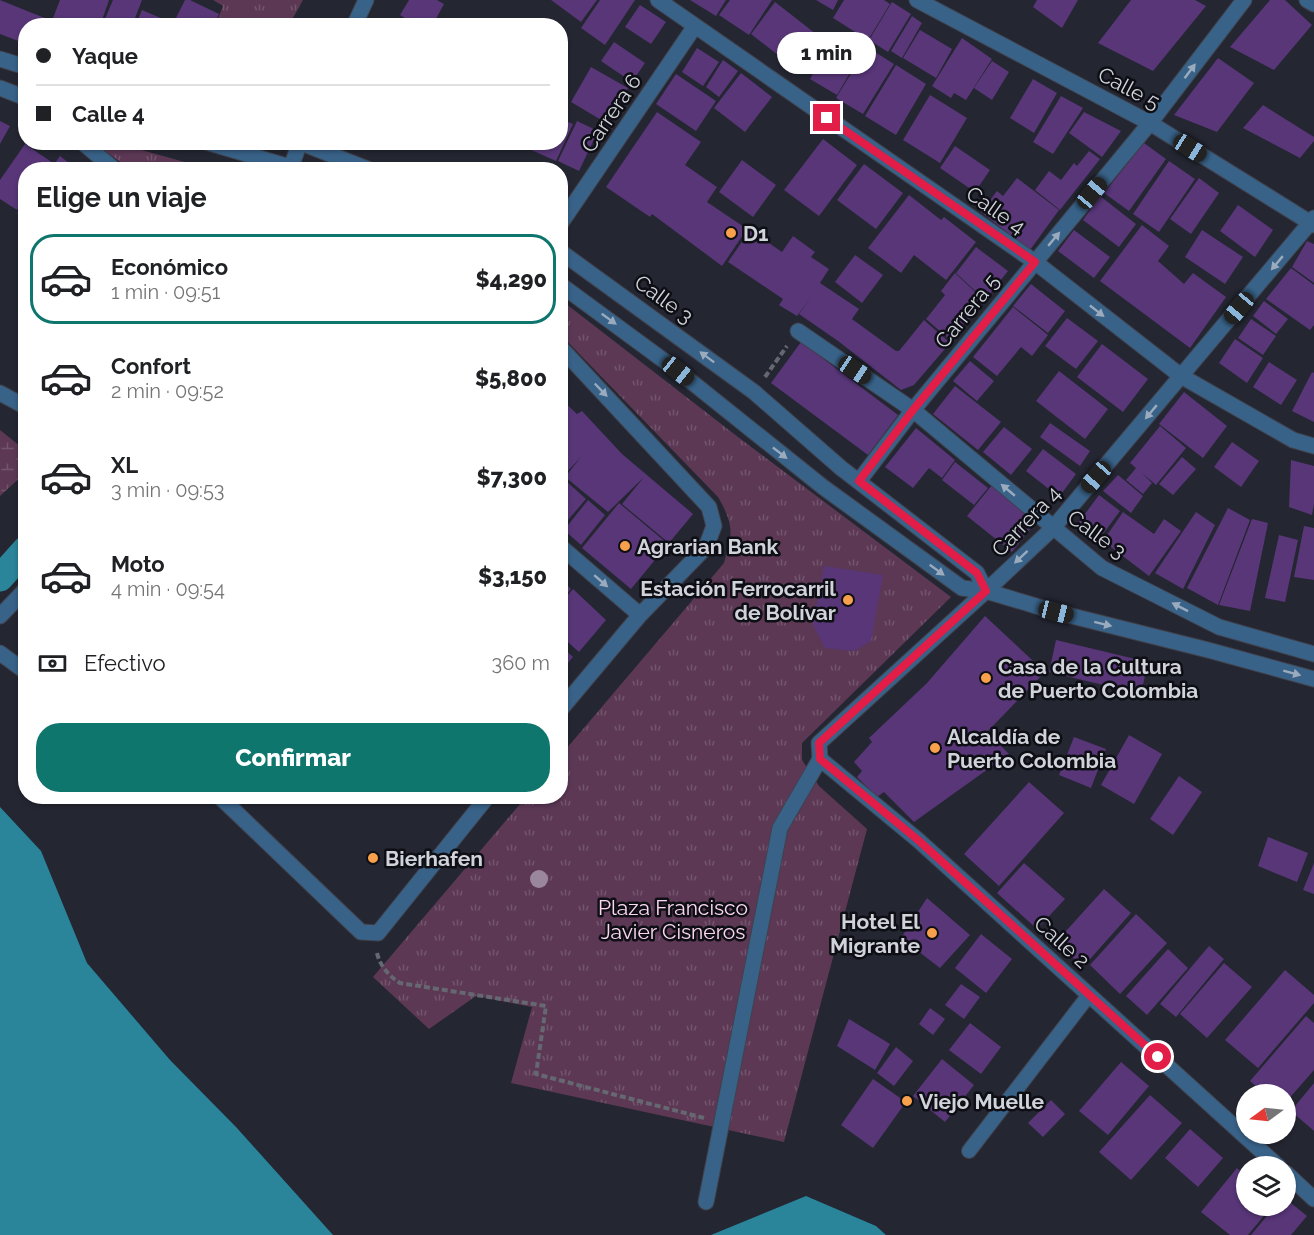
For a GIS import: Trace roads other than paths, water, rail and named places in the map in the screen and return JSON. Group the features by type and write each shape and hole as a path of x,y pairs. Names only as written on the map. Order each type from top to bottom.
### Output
{"street":[{"path":"358,18 366,0"},
{"name":"Calle 4","path":"658,0 1035,262 1181,376 1293,440 1314,446"},
{"name":"Calle 5","path":"917,0 1150,123 1313,222"},
{"name":"Carrera 5","path":"859,481 913,410 1150,123 1244,0"},
{"path":"1307,0 1314,4"},
{"name":"Carrera 6","path":"568,213 695,26"},
{"path":"0,59 18,65"},
{"path":"0,88 18,95"},
{"path":"91,150 106,162"},
{"path":"234,150 275,162"},
{"path":"317,150 349,162"},
{"name":"Carrera 4","path":"706,1202 780,828 819,755 819,743 1053,528 1313,222"},
{"name":"Calle 3","path":"568,257 754,392 841,468 977,573 986,591"},
{"path":"568,290 678,371 823,487 962,588 986,591 1056,612 1314,679"},
{"name":"Calle 3","path":"798,331 913,410 1102,568 1219,627 1314,654"},
{"path":"568,355 710,507 714,526 706,547 640,615 568,701"},
{"path":"0,393 18,403"},
{"path":"568,553 640,615"},
{"path":"0,616 18,597"},
{"path":"1208,650 1219,627"},
{"path":"0,653 18,666"},
{"name":"Calle 2","path":"819,755 918,840 1267,1156"},
{"path":"227,804 361,932 378,933 482,804"},
{"path":"1296,1182 1314,1198"}],"lane":[{"path":"969,1151 1089,995"}],"water":[{"path":"0,807 41,851 87,963 170,1060 236,1127 333,1235 0,1235"},
{"path":"806,1196 876,1226 886,1235 711,1235"}],"waterway":[{"path":"0,578 18,558"}],"place":[{"name":"D1","path":"731,233"},
{"name":"Agrarian Bank","path":"625,546"},
{"name":"Estación Ferrocarril de Bolívar","path":"848,600"},
{"name":"Casa de la Cultura de Puerto Colombia","path":"986,678"},
{"name":"Alcaldía de Puerto Colombia","path":"935,748"},
{"name":"Bierhafen","path":"373,858"},
{"name":"Hotel El Migrante","path":"932,933"},
{"name":"Viejo Muelle","path":"907,1101"}],"park label":[{"name":"Plaza Francisco Javier Cisneros","path":"673,919"}]}
